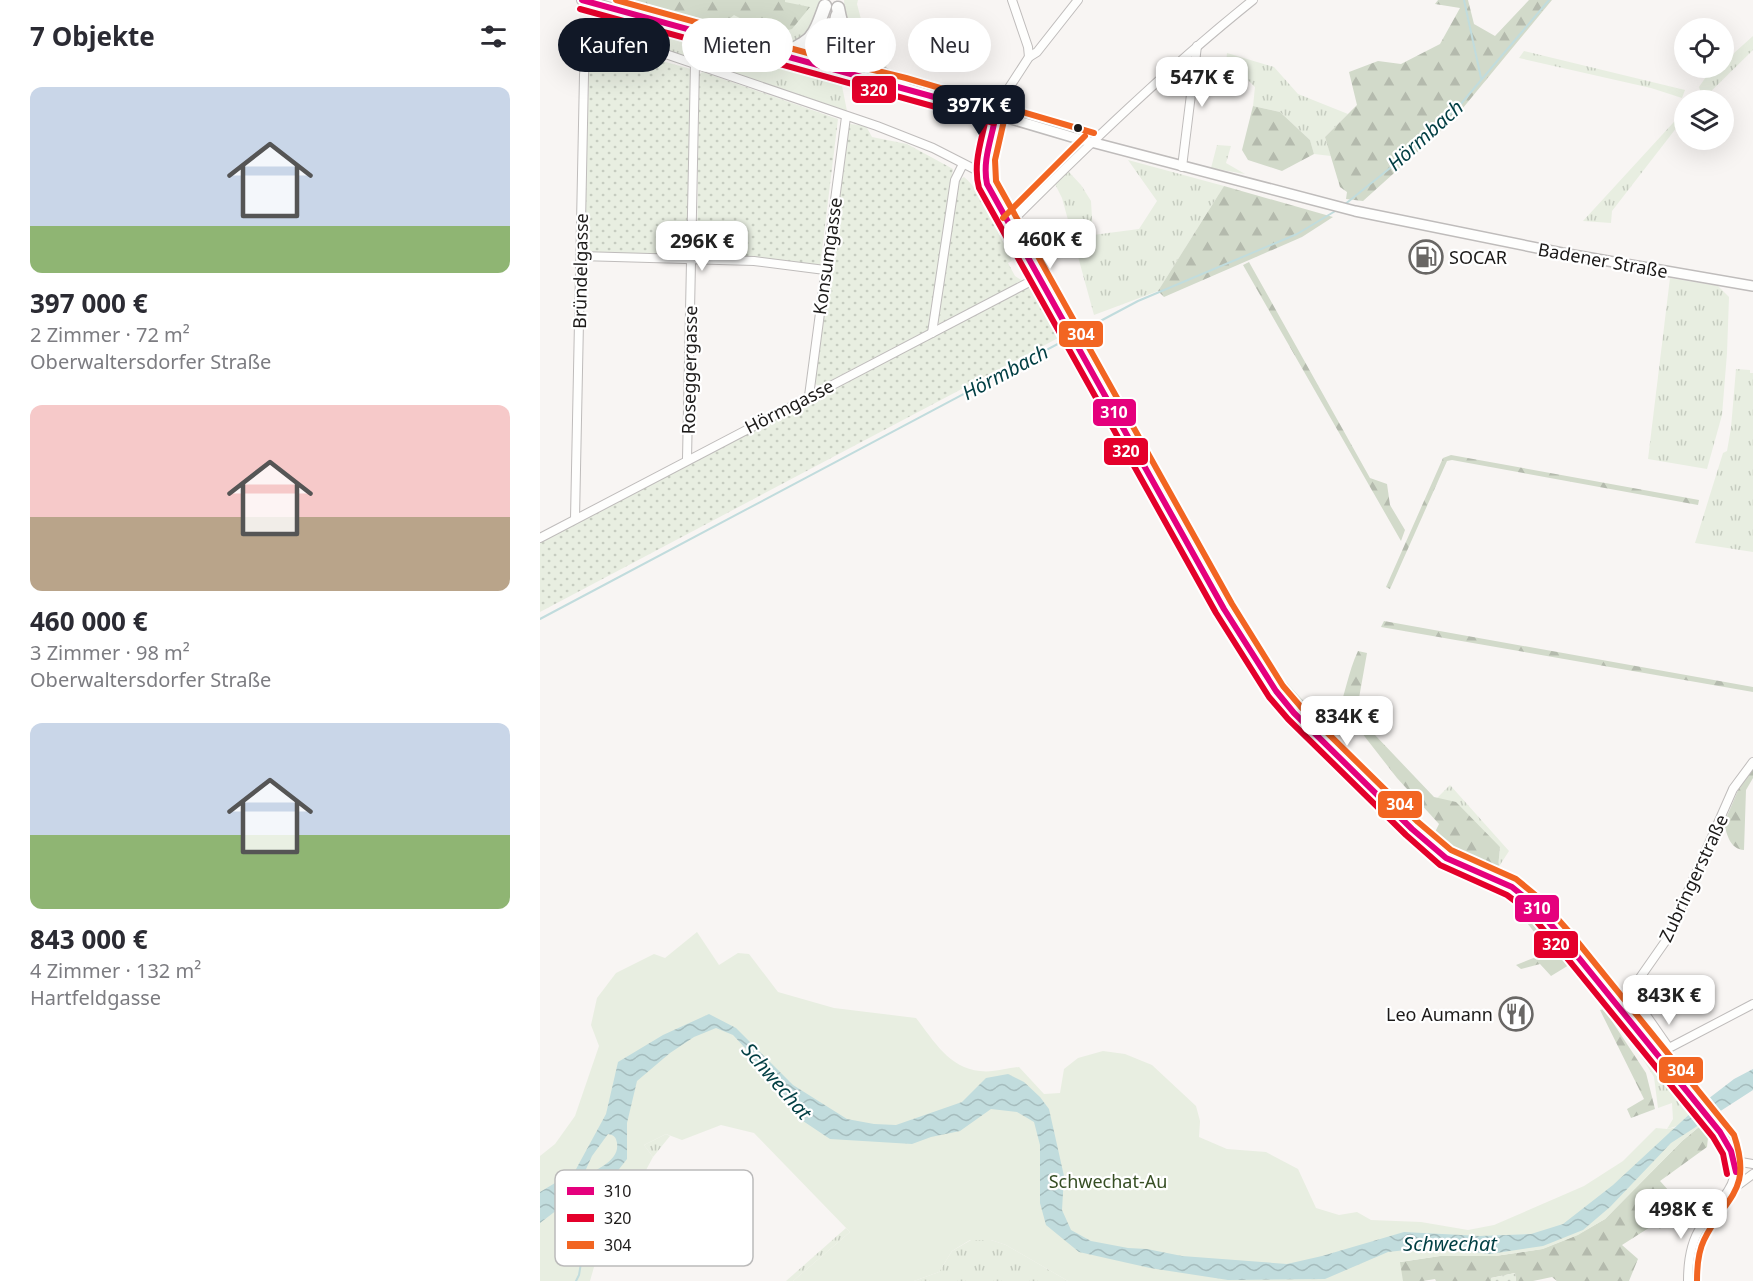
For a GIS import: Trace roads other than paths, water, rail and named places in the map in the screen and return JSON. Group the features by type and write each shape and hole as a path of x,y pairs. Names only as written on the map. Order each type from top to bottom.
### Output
{"highway":[{"path":"793,50 811,38 832,3"},
{"path":"832,3 833,18"},
{"path":"832,3 849,44 860,58 903,87"}],"main road":[{"name":"Badener Straße","path":"582,0 682,27"},
{"name":"Badener Straße","path":"843,72 1182,167 1355,211 1562,254 1753,286"}],"street":[{"path":"1012,0 1028,47 1029,57"},
{"path":"1078,0 1037,52 1029,57 1005,94 996,114 984,174 987,184 1224,609 1276,691 1294,713 1412,829 1446,858 1512,887 1533,904 1726,1140 1736,1172 1726,1194 1700,1227 1691,1247 1688,1281"},
{"path":"1010,224 1091,142 1197,46 1253,0"},
{"name":"Bründelgasse","path":"575,519 584,75 587,32 595,30 682,60"},
{"path":"1182,167 1197,46"},
{"name":"Roseggergasse","path":"687,459 695,72"},
{"path":"718,72 877,126 933,148 984,174"},
{"name":"Konsumgasse","path":"809,396 846,117"},
{"path":"932,333 955,180 963,164"},
{"path":"580,256 754,261 825,270"},
{"name":"Hörmgasse","path":"540,537 1039,277"},
{"name":"Zubringerstraße","path":"1616,1003 1630,992 1666,939 1733,789 1753,762"},
{"path":"1630,992 1669,1048 1753,1004"},
{"path":"1734,1161 1753,1164"},
{"path":"1736,1172 1753,1173"},
{"path":"1726,1194 1753,1173"}],"water":[{"name":"Schwechat","path":"709,1014 736,1028 793,1085 847,1119 896,1125 962,1102 986,1078 1008,1074 1024,1082 1049,1109 1064,1176 1062,1210 1071,1230 1091,1241 1128,1248 1182,1256 1287,1264 1404,1232 1480,1236 1531,1234 1563,1224 1613,1185 1695,1109 1734,1079 1753,1069 1753,1090 1671,1143 1610,1207 1583,1230 1543,1246 1490,1254 1433,1247 1388,1252 1325,1279 1228,1280 1150,1268 1079,1252 1046,1225 1040,1203 1040,1145 1034,1122 1017,1112 991,1109 960,1131 912,1144 830,1139 803,1121 756,1069 747,1050 733,1035 716,1028 694,1037 670,1053 637,1081 627,1123 627,1159 618,1170 596,1170 615,1155 617,1141 608,1134 592,1156 586,1170 576,1170 606,1114 618,1062 663,1035"},
{"path":"555,1183 555,1211 540,1223 540,1192"}],"waterway":[{"path":"1464,0 1481,78"},
{"name":"Hörmbach","path":"1344,205 1405,156 1460,105 1549,0"},
{"name":"Hörmbach","path":"1074,335 1138,301 1297,234 1337,210"},
{"name":"Hörmbach","path":"540,619 1069,338"},
{"path":"576,1281 580,1266"}],"place":[{"name":"SOCAR","path":"1426,257"},
{"name":"Leo Aumann","path":"1516,1014"}],"park label":[{"name":"Schwechat-Au","path":"1108,1181"}]}
